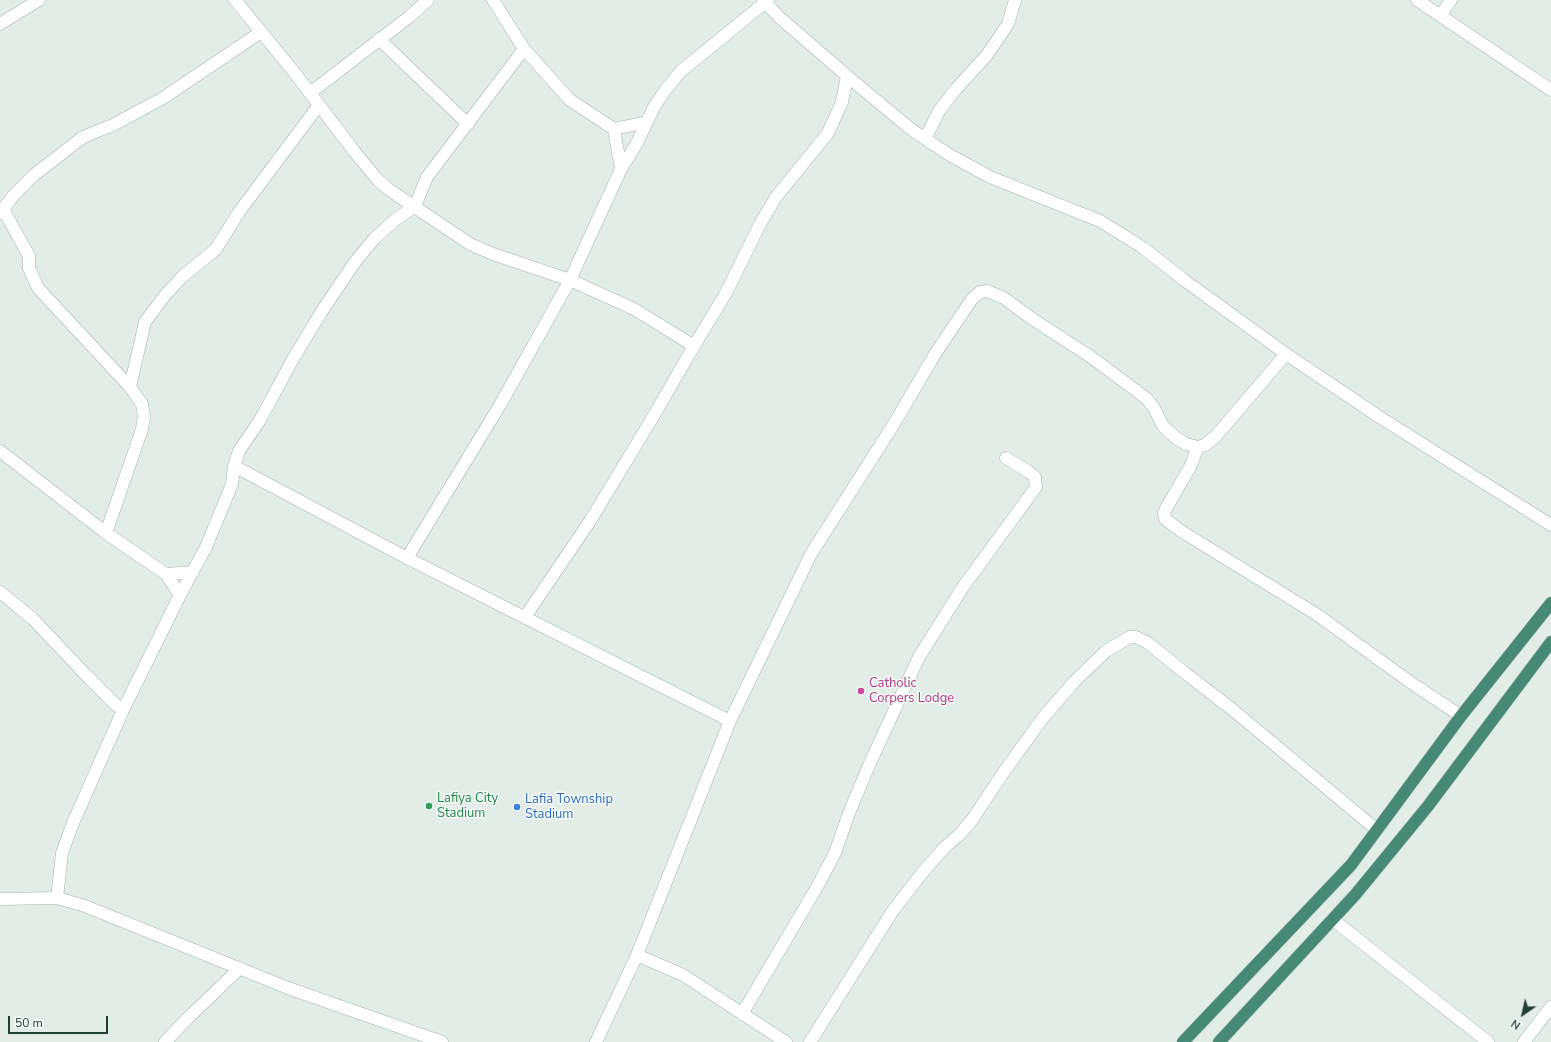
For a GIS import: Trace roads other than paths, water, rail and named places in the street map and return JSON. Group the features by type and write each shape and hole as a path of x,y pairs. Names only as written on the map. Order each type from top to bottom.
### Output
{"highway":[{"path":"1183,1042 1351,865 1461,716 1551,603"},
{"path":"1219,1042 1262,994 1356,895 1428,806 1551,642"}],"street":[{"path":"0,24 39,0"},
{"path":"235,0 294,72 377,179 397,196 476,246 493,254 570,280 634,309 694,346"},
{"path":"310,93 428,0"},
{"path":"493,0 524,49 570,100 614,129 647,122"},
{"path":"925,139 939,111 956,89 987,55 1008,24 1015,0"},
{"path":"1417,0 1551,90"},
{"path":"1440,15 1451,0"},
{"path":"407,558 500,405 570,280 621,169 637,143 664,92 681,71 766,1 779,17 847,76 925,139 948,154 990,176 1100,221 1142,247 1184,280 1286,354 1381,418 1551,525"},
{"path":"106,534 142,428 144,416 142,404 130,387 38,288 29,268 29,256 2,211 14,195 34,175 83,138 114,125 163,98 261,32"},
{"path":"379,39 468,124"},
{"path":"57,898 62,853 73,823 123,710 180,595 206,547 232,484 234,466 239,451 260,420 318,318 355,262 374,239 395,220 415,206 427,177 524,49"},
{"path":"525,617 594,514 726,293 760,224 776,197 828,133 842,102 847,76"},
{"path":"130,387 145,322 166,294 183,276 216,249 239,212 319,105"},
{"path":"614,129 621,169"},
{"path":"596,1042 636,955 730,721 811,554 972,299 980,292 987,291 1004,298 1031,318 1091,357 1147,399 1154,408 1163,426 1176,438 1186,444 1198,447 1204,445 1216,436 1286,354"},
{"path":"1198,447 1190,468 1164,512 1165,520 1180,531 1316,614 1410,682 1461,716"},
{"path":"0,451 106,534 166,574 180,595"},
{"path":"742,1014 817,887 835,853 849,813 919,657 963,587 1036,487 1034,477 1029,472 1006,458"},
{"path":"234,466 407,558 730,721"},
{"path":"166,574 193,572"},
{"path":"0,592 33,619 86,676 123,710"},
{"path":"810,1042 892,912 945,847 960,834 972,820 1001,776 1042,719 1074,682 1106,652 1130,638 1140,638 1148,643 1233,710 1377,830"},
{"path":"0,899 57,898 85,906 288,988 442,1042"},
{"path":"1332,919 1488,1042"},
{"path":"636,955 683,975 786,1042"},
{"path":"165,1042 240,968"},
{"path":"1524,1042 1551,1007"}],"place":[{"name":"Catholic Corpers Lodge","path":"861,691"},
{"name":"Lafiya City Stadium","path":"429,806"},
{"name":"Lafia Township Stadium","path":"517,807"}]}
